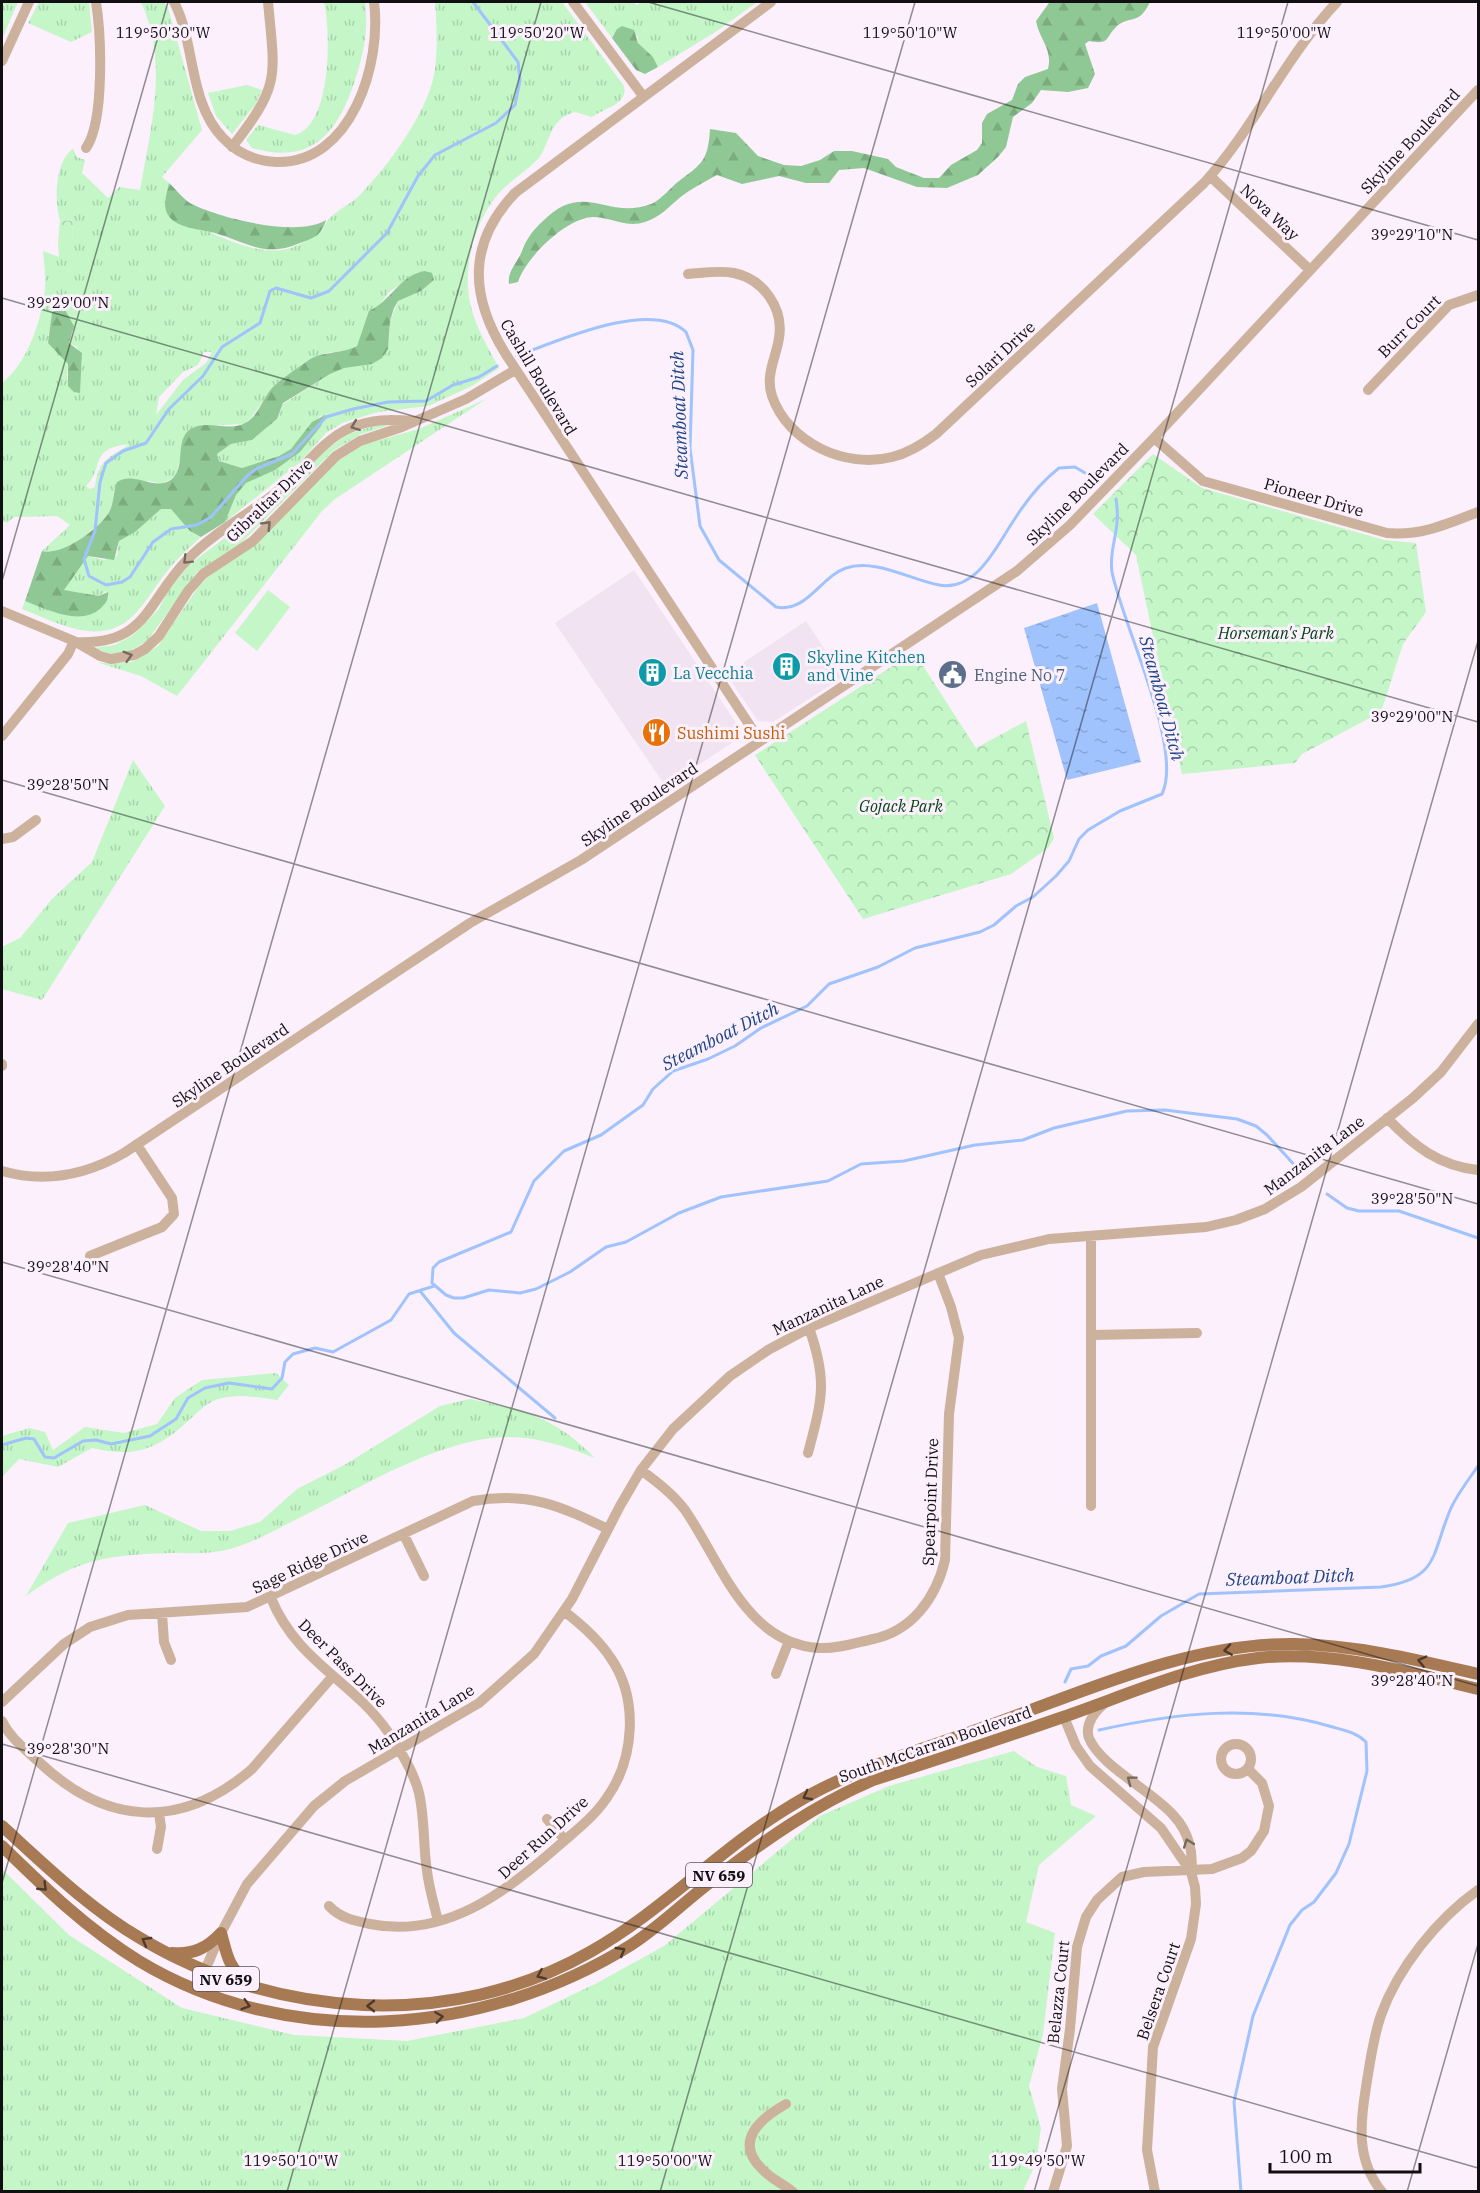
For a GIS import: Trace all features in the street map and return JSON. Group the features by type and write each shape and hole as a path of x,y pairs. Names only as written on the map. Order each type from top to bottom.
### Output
{"main road":[{"name":"South McCarran Boulevard","path":"2,1826 98,1910 165,1953 205,1971 252,1987 323,2002 395,2006 450,2001 521,1983 587,1954 617,1936 769,1820 815,1792 856,1773 1098,1685 1205,1654 1234,1648 1293,1644 1366,1650 1479,1674"},
{"name":"South McCarran Boulevard","path":"2,1846 54,1898 93,1930 140,1961 197,1989 249,2006 343,2021 401,2021 439,2017 512,2001 578,1975 661,1925 715,1878 784,1827 844,1793 873,1780 1195,1671 1260,1658 1293,1657 1358,1663 1479,1689"},
{"path":"1064,1717 1081,1698 1098,1685"},
{"path":"221,1933 231,1969 252,1987"},
{"path":"165,1953 196,1952 211,1944 221,1933"}],"street":[{"path":"2,61 29,2"},
{"path":"86,148 94,129 99,76 96,2"},
{"path":"174,2 184,28 206,114 216,131 232,147 261,160 283,162 306,158 334,140 352,113 368,69 375,32 374,2"},
{"path":"232,147 262,108 273,79 267,2"},
{"path":"573,2 643,96"},
{"name":"Cashill Boulevard","path":"760,741 515,370 493,332 481,302 478,274 486,234 500,210 523,186 771,2"},
{"name":"Solari Drive","path":"688,274 736,274 758,285 775,305 780,328 770,386 778,408 796,431 823,450 837,456 872,460 891,458 909,452 936,434 1210,176 1299,46 1337,2"},
{"name":"Skyline Boulevard","path":"2,1171 31,1177 70,1175 110,1162 470,923 574,865 1036,556 1071,525 1154,438 1479,90"},
{"name":"Nova Way","path":"1210,176 1310,270"},
{"name":"Burr Court","path":"1368,390 1449,305 1479,295"},
{"name":"Gibraltar Drive","path":"2,611 111,659 134,655 145,649 159,636 195,582 253,540 336,456 360,441 402,427 466,399 515,370"},
{"name":"Gibraltar Drive","path":"74,642 109,639 134,627 147,616 172,578 193,554 285,485 322,448 344,431 374,420 413,421"},
{"name":"Pioneer Drive","path":"1154,438 1203,481 1387,533 1402,534 1432,530 1479,512"},
{"path":"2,736 68,654 74,642"},
{"path":"2,839 13,837 36,820"},
{"name":"Manzanita Lane","path":"197,1989 221,1933 255,1873 314,1806 345,1781 458,1717 490,1695 534,1654 565,1612 641,1470 673,1429 711,1392 748,1362 809,1328 938,1273 1006,1248 1049,1239 1206,1227 1250,1216 1291,1194 1387,1118 1441,1072 1479,1024"},
{"path":"1387,1118 1419,1149 1434,1158 1450,1165 1479,1170"},
{"path":"90,1256 162,1227 174,1214 172,1198 136,1145"},
{"path":"1091,1236 1091,1506"},
{"name":"Spearpoint Drive","path":"641,1470 685,1510 747,1609 771,1632 789,1641 820,1648 836,1647 892,1633 916,1616 927,1603 942,1576 946,1548 948,1414 959,1338 951,1307 938,1273"},
{"path":"808,1453 823,1383 819,1358 809,1328"},
{"path":"1091,1335 1197,1333"},
{"name":"Sage Ridge Drive","path":"2,1702 64,1644 90,1627 114,1618 247,1607 271,1598 473,1501 512,1496 556,1505 608,1529"},
{"path":"404,1535 424,1576"},
{"name":"Deer Pass Drive","path":"271,1598 288,1632 332,1677 374,1715 399,1750 419,1793 427,1872 438,1921"},
{"name":"Deer Run Drive","path":"329,1906 344,1918 388,1927 406,1927 438,1921 474,1908 496,1896 591,1817 614,1787 626,1758 630,1728 627,1696 615,1665 594,1637 565,1612"},
{"path":"162,1613 164,1642 171,1660"},
{"path":"776,1674 789,1641"},
{"path":"2,1721 18,1743 70,1788 112,1808 159,1813 193,1806 214,1797 237,1782 259,1761 332,1677"},
{"name":"Belsera Court","path":"1109,1700 1096,1710 1089,1725 1089,1737 1115,1767 1176,1817 1188,1839 1192,1854 1191,1872 1197,1904 1195,1923 1153,2047 1147,2150 1155,2192"},
{"name":"Belsera Court","path":"1064,1717 1084,1760 1161,1828 1191,1872"},
{"name":"Belazza Court","path":"1053,2192 1067,2146 1062,2089 1071,2029 1077,1947 1086,1917 1097,1900 1122,1877 1144,1872 1191,1872 1212,1869 1242,1858 1251,1851 1264,1831 1269,1806 1262,1783 1248,1769"},
{"path":"157,1849 161,1827 159,1813"},
{"path":"547,1819 565,1840"},
{"path":"1382,2192 1365,2160 1360,2129 1374,2038 1381,2016 1398,1978 1411,1960 1451,1913 1479,1890"},
{"path":"786,2104 760,2120 753,2129 750,2140 752,2155 762,2169 793,2192"}],"shaded area":[{"path":"634,570 740,729 736,740 666,787 555,623"},
{"path":"806,621 843,677 773,722 758,721 726,674"}],"green space":[{"path":"2,2 18,2 2,39"},
{"path":"39,2 89,2 92,32 71,42 28,23"},
{"path":"141,2 164,2 168,8 202,130 162,177 169,183 166,208 226,239 260,249 291,248 323,230 329,219 359,196 393,156 423,107 430,90 436,57 435,2 562,2 624,86 624,92 619,102 592,117 575,112 560,120 537,160 508,184 490,205 475,235 468,267 469,299 478,328 499,368 472,386 428,406 378,412 342,423 326,433 299,463 225,522 236,495 246,483 291,459 325,419 321,415 291,449 279,456 242,468 219,461 217,454 231,444 252,440 277,419 283,404 330,374 389,342 390,321 398,301 421,291 434,280 418,272 389,292 378,307 370,311 357,346 351,350 326,353 307,361 275,385 244,424 200,426 185,436 176,476 162,484 148,481 114,491 108,514 95,527 69,546 50,552 42,551 70,525 57,516 14,517 7,523 2,521 2,383 19,364 37,326 45,288 43,251 59,257 58,242 72,242 73,221 60,220 57,203 59,172 67,155 73,149 77,157 85,160 82,173 108,198 119,187 140,190 155,95 156,71 149,25","holes":["51,329 74,331 69,343 77,347 82,362 79,382 81,387 67,379 68,364 48,335","204,352 212,352 206,363 183,380 156,415 159,397 183,372 198,365","130,444 106,460 99,470 95,487 90,489 86,486 92,479 102,455 117,446"]},
{"path":"324,2 365,2 364,43 347,101 330,131 305,149 272,152 252,148 246,140 258,125 295,135 307,128 316,114 326,76 328,54"},
{"path":"585,2 633,2 637,5 641,2 757,2 717,31 658,67 653,57 638,43 638,36 614,33 612,38"},
{"path":"1150,2 1142,15 1121,23 1106,40 1089,41 1085,44 1095,74 1088,88 1068,92 1041,90 1032,103 1013,117 1006,147 978,175 947,188 917,187 864,168 839,170 829,183 806,183 779,176 742,184 717,175 683,195 658,216 639,224 595,217 584,218 573,223 539,250 522,272 518,282 509,284 511,271 528,238 539,224 558,209 571,203 584,202 635,208 655,202 703,160 708,148 710,129 736,133 758,156 784,165 801,166 820,160 834,151 852,151 888,159 896,167 924,178 939,178 951,165 977,150 982,143 982,123 987,114 1012,100 1018,84 1025,77 1048,69 1049,56 1036,21 1049,3"},
{"path":"622,26 634,30 638,43 653,57 658,67 645,74 636,70 612,38 617,29"},
{"path":"247,85 262,90 255,105 232,134 216,116 208,93"},
{"path":"169,183 190,203 238,220 297,227 313,225 326,220 320,233 305,241 277,249 257,247 215,233 183,226 172,220 165,208"},
{"path":"60,220 73,221 72,243 58,242"},
{"path":"425,271 432,273 434,280 421,291 398,301 390,321 388,349 382,358 372,364 344,368 330,374 283,403 277,419 252,440 231,444 217,454 219,461 242,468 279,456 291,449 312,422 325,415 321,426 300,452 275,470 246,483 236,495 225,522 201,537 190,531 171,509 161,509 135,532 119,541 114,560 88,556 64,590 99,596 108,592 106,603 93,613 84,616 63,615 25,601 42,551 50,552 69,546 96,527 110,510 117,482 130,478 157,483 169,481 178,470 183,440 191,429 204,425 239,425 250,420 273,387 284,377 312,358 357,346 369,311 409,277"},
{"path":"58,306 64,308 74,326 69,343 82,353 80,393 74,392 68,386 68,364 48,343 52,313"},
{"path":"486,399 335,499 322,511 177,696 141,676 99,663 132,662 158,646 199,586 209,576 252,547 336,462 365,444 419,429"},
{"path":"383,423 387,426 361,434 333,451 241,543 197,572 147,641 130,651 118,654 107,653 95,648 115,645 133,635 158,610 169,590 189,565 281,495 327,449 348,434"},
{"name":"Horseman's Park","path":"1153,454 1202,488 1384,540 1416,543 1426,612 1403,644 1381,712 1302,754 1295,763 1182,774 1136,555 1093,514"},
{"path":"171,508 190,531 201,537 173,564 142,605 125,622 103,631 80,630 22,609 25,601 56,613 98,611 109,597 106,591 99,596 64,590 88,556 104,560 117,556 119,541 135,532 161,509"},
{"path":"268,590 290,607 257,651 235,633"},
{"name":"Gojack Park","path":"914,652 976,748 1026,721 1054,838 1048,848 1011,874 863,919 755,755"},
{"path":"133,760 165,806 42,1000 2,989 2,947 20,938 52,899 92,862"},
{"path":"276,1373 289,1385 277,1400 240,1396 225,1397 206,1406 166,1439 144,1449 120,1452 92,1448 58,1467 19,1459 2,1477 2,1436 29,1428 45,1432 53,1450 85,1427 124,1433 157,1424 175,1398 202,1380"},
{"path":"470,1399 538,1417 566,1433 595,1458 561,1446 525,1438 497,1438 468,1442 378,1477 241,1546 215,1552 112,1557 78,1566 26,1596 68,1523 145,1505 201,1531 230,1531 260,1522 297,1489 346,1464 440,1406"},
{"path":"1014,1751 1037,1767 1066,1776 1071,1805 1096,1816 1039,1865 1026,1922 1055,1933 1043,2034 1029,2086 1041,2128 1036,2163 1023,2191 2,2191 2,1869 69,1935 182,2008 294,2035 407,2041 524,2018 597,1983 664,1946 820,1816 889,1786"}],"water":[{"path":"1097,603 1141,762 1067,780 1024,628"}],"waterway":[{"name":"Steamboat Ditch","path":"473,2 518,62 520,80 515,105 496,123 435,155 418,176 387,233 329,291 311,298 276,288 270,291 260,323 222,347 203,376 169,409 146,443 123,451 106,463 100,482 95,531 84,559 89,576 106,585 122,582 130,577 153,542 171,529 197,525 211,517 247,476 256,469 292,454 326,417 388,402 426,401 453,385 479,377 497,366"},
{"name":"Steamboat Ditch","path":"517,356 578,333 627,321 650,319 670,323 686,332 693,350 690,448 700,526 719,560 776,607 796,605 837,573 857,566 881,568 939,585 952,585 964,581 984,564 1029,499 1059,468 1075,467 1097,480"},
{"name":"Steamboat Ditch","path":"1116,499 1117,519 1111,559 1112,572 1149,685 1165,747 1167,773 1162,794 1120,811 1088,830 1079,839 1069,861 1056,876 1033,897 1016,906 994,925 980,932 915,948 878,967 829,984 807,1006 761,1028 735,1046 708,1059 673,1071 653,1089 643,1105 601,1135 564,1151 534,1181 511,1232 439,1262 433,1268 432,1283 446,1295 454,1298 463,1298 489,1290 520,1293 536,1289 570,1272 606,1247 626,1242 679,1213 721,1197 828,1181 861,1164 904,1161 975,1145 1023,1140 1054,1128 1127,1111 1165,1110 1237,1119 1256,1126 1267,1135 1299,1170"},
{"name":"Steamboat Ditch","path":"1327,1194 1347,1208 1359,1211 1399,1211 1478,1238"},
{"path":"2,1445 26,1438 34,1439 45,1457 54,1458 83,1441 96,1440 111,1444 150,1436 176,1419 188,1398 205,1388 229,1383 272,1389 282,1378 285,1362 293,1354 315,1348 333,1352 391,1320 409,1294 434,1286"},
{"path":"420,1291 454,1333 555,1418"},
{"name":"Steamboat Ditch","path":"1065,1682 1071,1669 1088,1666 1101,1656 1126,1646 1161,1616 1199,1594 1381,1587 1414,1578 1431,1562 1451,1508 1478,1466"},
{"name":"Steamboat Ditch","path":"1099,1730 1185,1715 1243,1713 1300,1719 1349,1732 1366,1742 1367,1771 1349,1844 1336,1873 1314,1902 1302,1910 1290,1925 1253,2016 1234,2102 1241,2192"}],"place":[{"name":"Skyline Kitchen and Vine","path":"786,666"},
{"name":"La Vecchia","path":"652,673"},
{"name":"Engine No 7","path":"953,675"},
{"name":"Sushimi Sushi","path":"656,733"}]}
